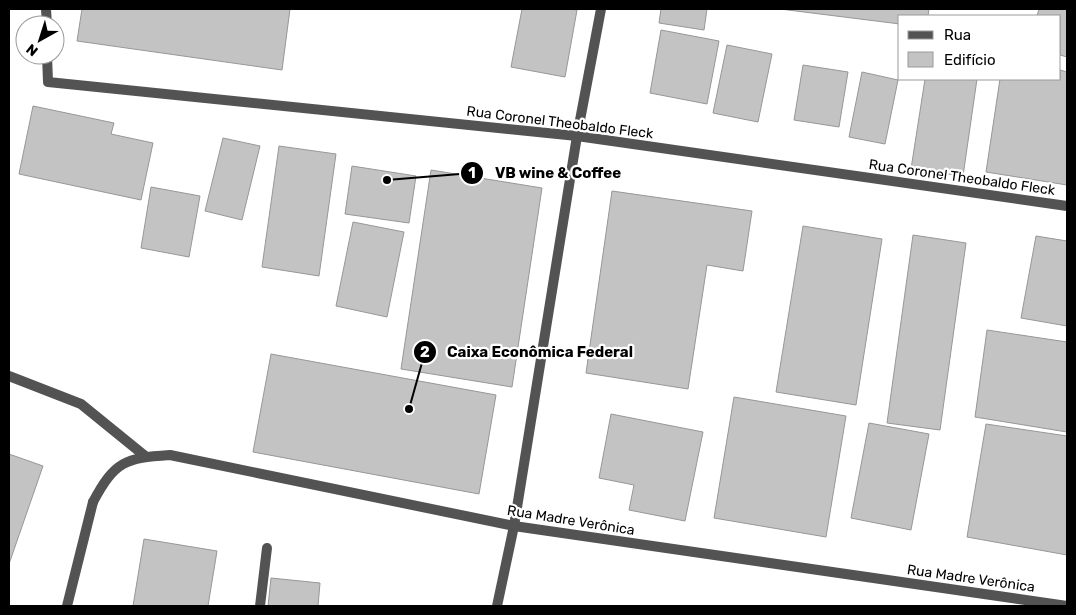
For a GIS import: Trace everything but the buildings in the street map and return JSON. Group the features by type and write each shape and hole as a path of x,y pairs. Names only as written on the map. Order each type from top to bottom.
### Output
{"street":[{"path":"497,606 514,526 577,136 601,9"},
{"name":"Rua Coronel Theobaldo Fleck","path":"47,65 48,82 577,136 1067,206"},
{"path":"9,376 81,404 146,456"},
{"name":"Rua Madre Verônica","path":"66,606 93,502 113,471 125,462 146,456 170,455 514,526 1067,606"},
{"path":"260,606 267,548"}],"place":[{"name":"VB wine & Coffee","path":"387,180"},
{"name":"Caixa Econômica Federal","path":"409,409"}]}
